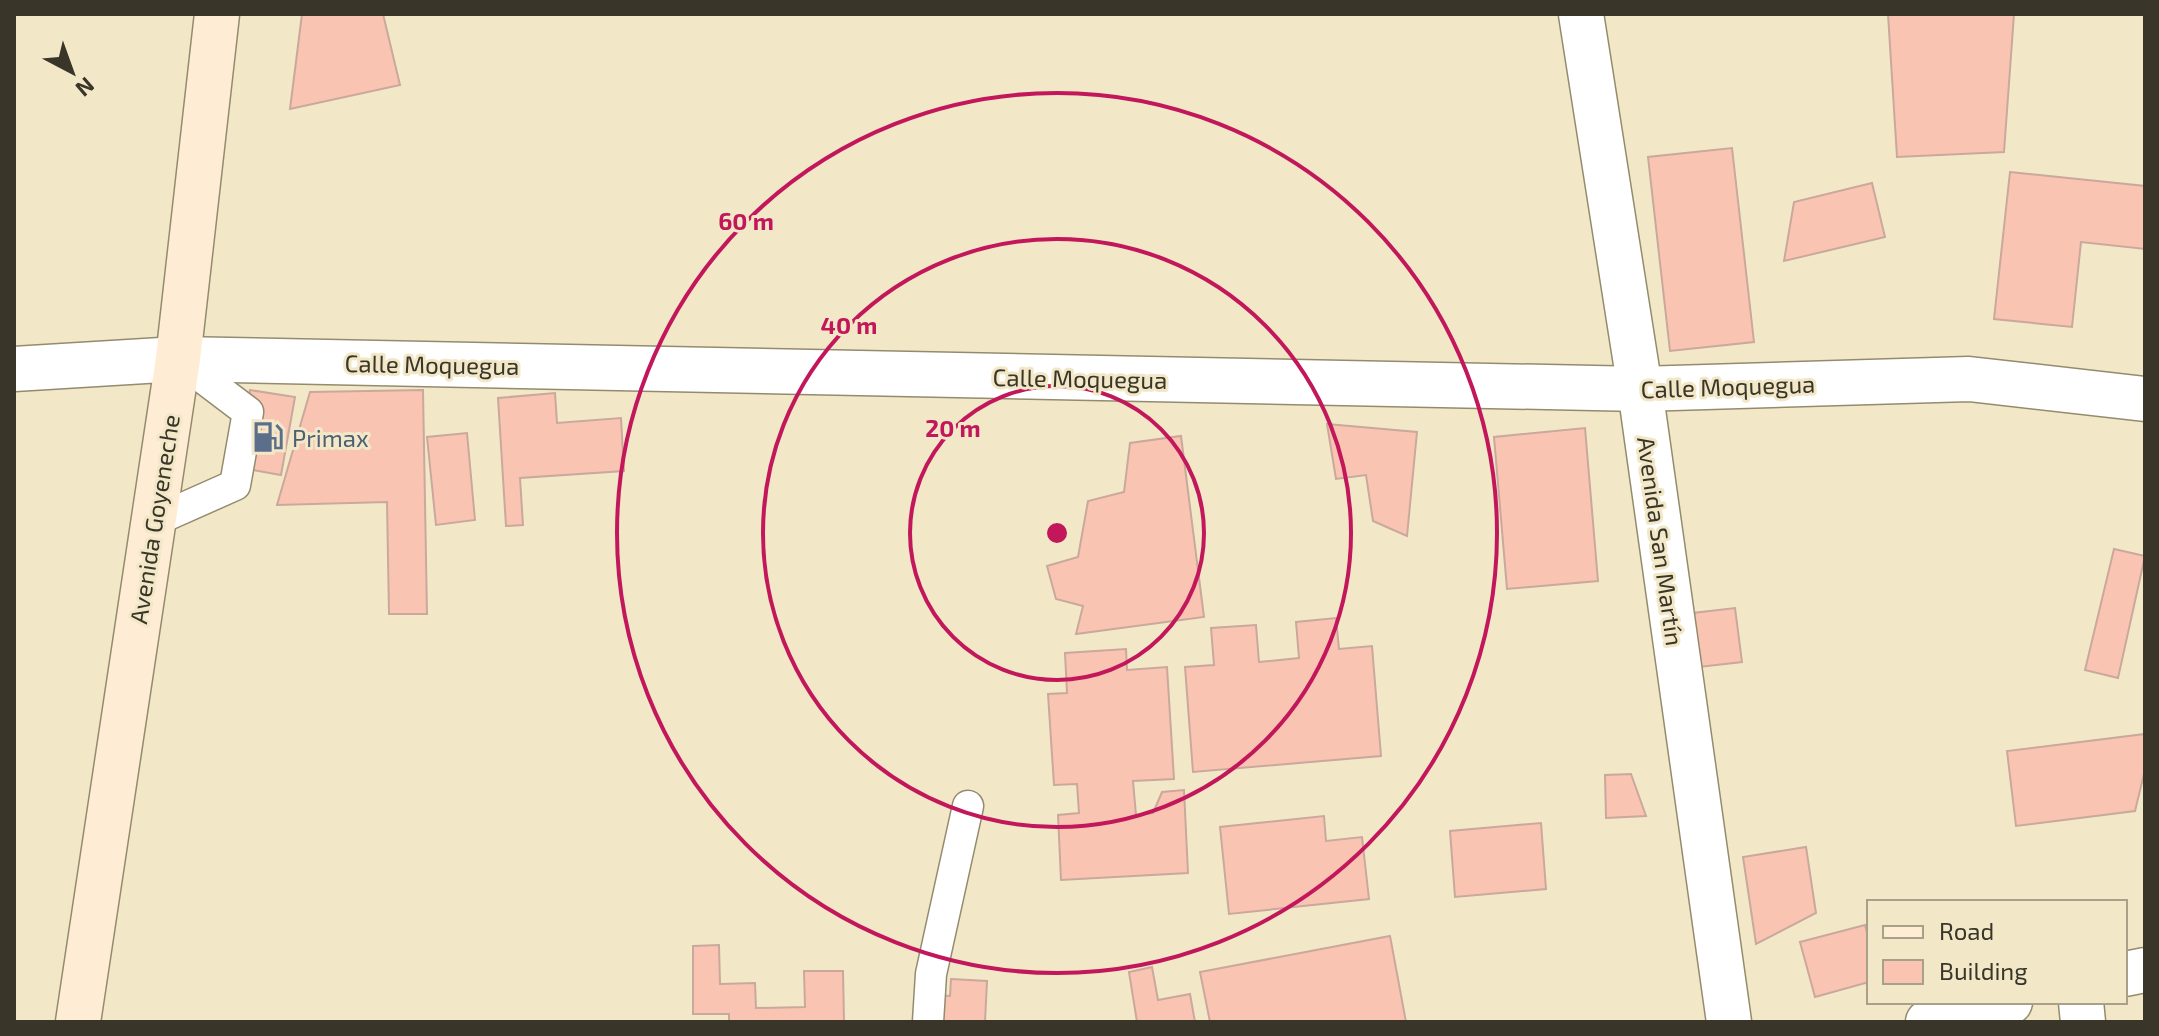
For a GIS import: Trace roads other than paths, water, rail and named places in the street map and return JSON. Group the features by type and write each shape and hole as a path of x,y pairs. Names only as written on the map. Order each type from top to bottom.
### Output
{"main road":[{"name":"Avenida Goyeneche","path":"78,1022 178,359 217,14"}],"street":[{"name":"Avenida San Martín","path":"1581,14 1640,389 1729,1022"},
{"name":"Calle Moquegua","path":"14,369 178,359 1640,389 1969,379 2145,399"},
{"path":"1928,1022 2002,1004"}],"lane":[{"path":"154,521 235,485 248,412 178,359"},
{"path":"928,1022 931,974 968,806"}],"place":[{"name":"Primax","path":"268,437"}]}
